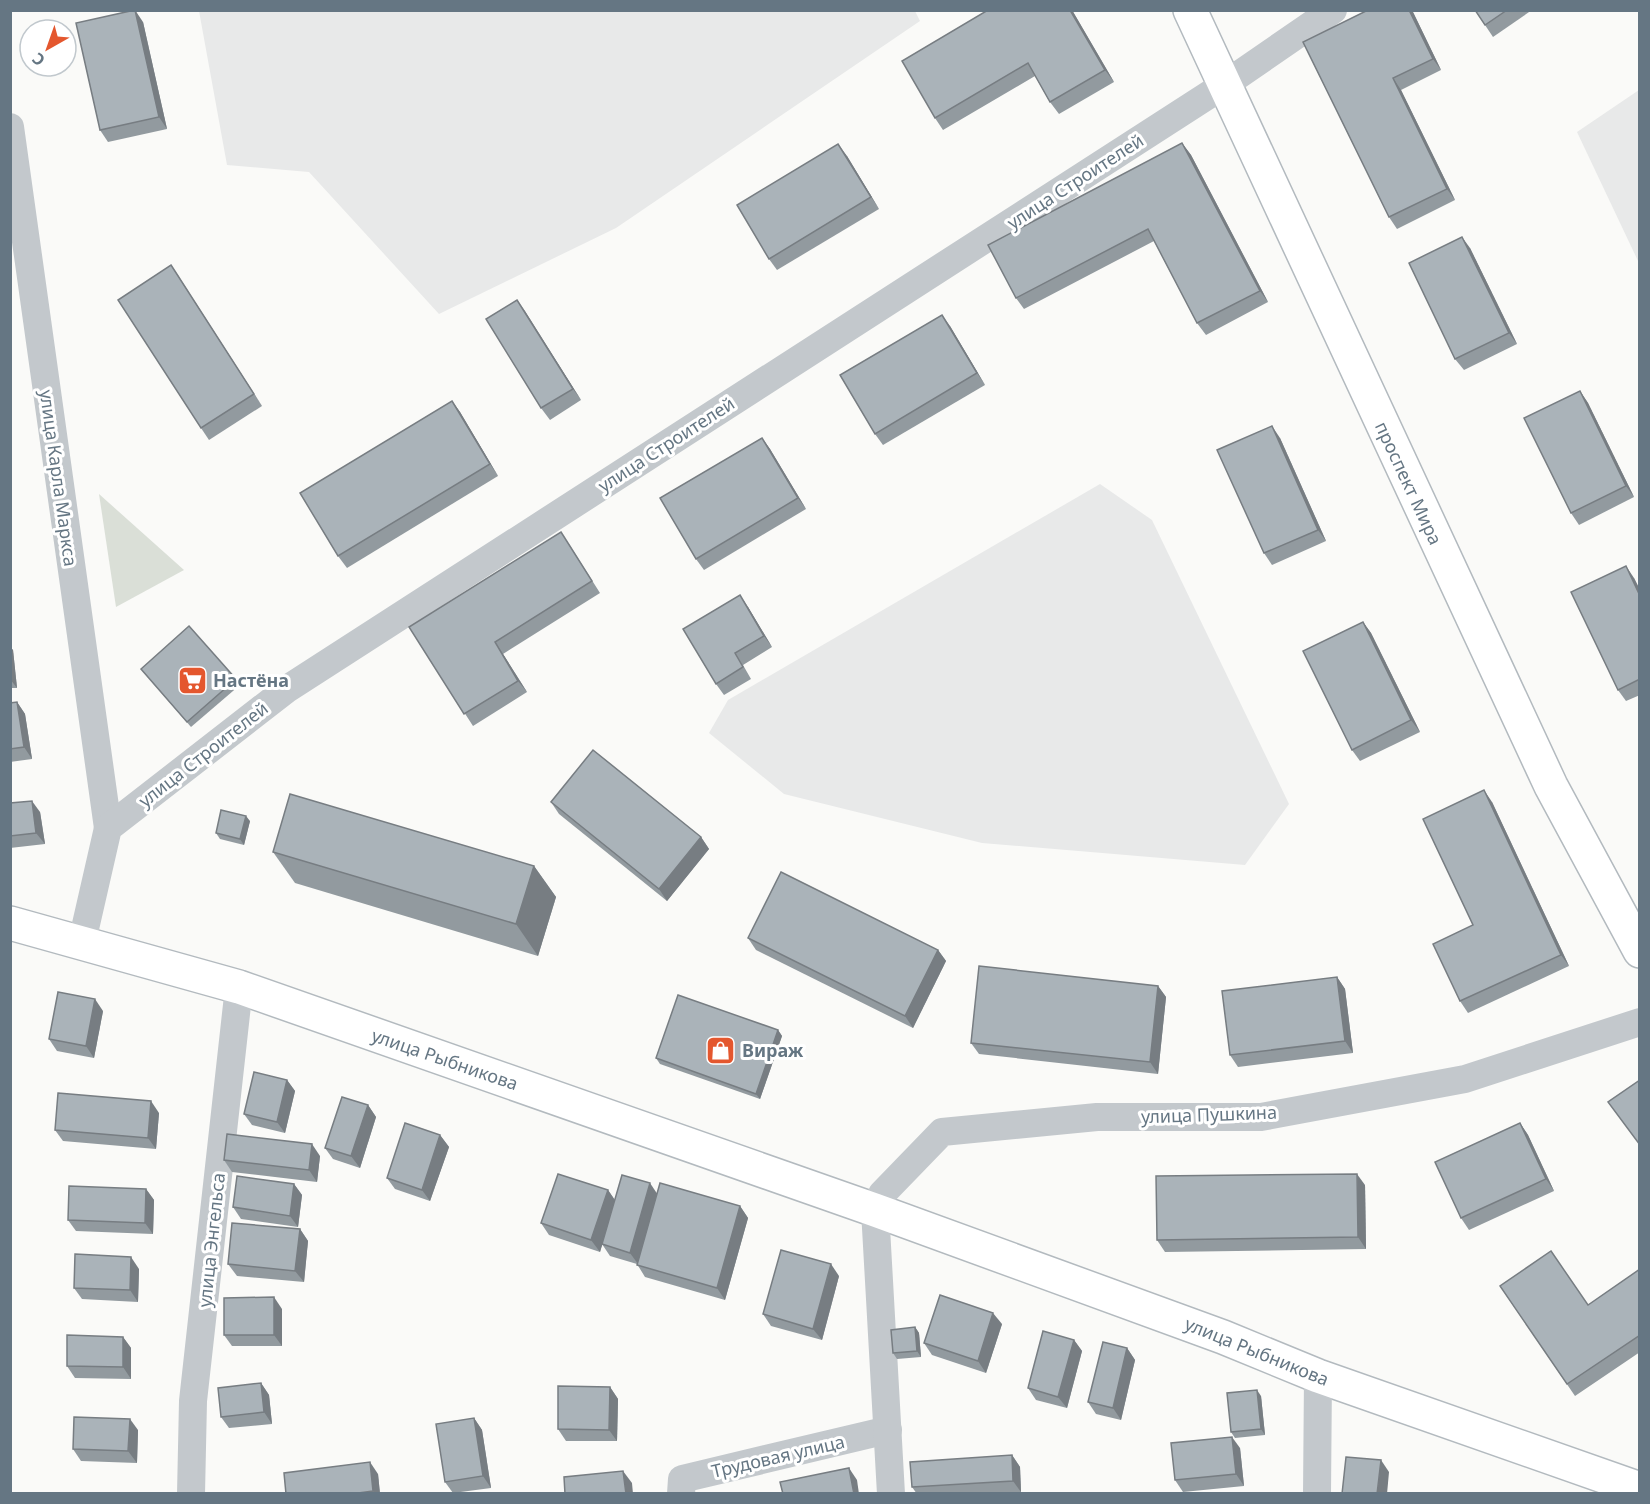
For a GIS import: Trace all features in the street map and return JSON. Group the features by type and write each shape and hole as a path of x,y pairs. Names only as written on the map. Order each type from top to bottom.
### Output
{"street":[{"name":"проспект Мира","path":"1190,10 1551,786 1640,951"},
{"name":"улица Строителей","path":"108,828 286,689 1224,85 1333,10"},
{"name":"улица Карла Маркса","path":"10,127 108,828"},
{"path":"80,942 108,828"},
{"name":"улица Рыбникова","path":"10,923 239,987 875,1210 1223,1336 1318,1376 1640,1489"},
{"name":"улица Энгельса","path":"191,1494 193,1401 239,987"},
{"name":"улица Пушкина","path":"875,1210 882,1194 942,1132 1097,1117 1261,1117 1465,1078 1640,1022"},
{"path":"875,1210 891,1494"},
{"path":"1317,1494 1318,1376"},
{"name":"Трудовая улица","path":"681,1494 682,1479 888,1430"}],"shaded area":[{"path":"199,11 915,11 920,21 616,228 439,314 309,172 227,165"},
{"path":"1639,90 1639,263 1577,132"},
{"path":"1100,484 1152,520 1289,804 1245,865 982,843 784,794 709,733 728,700"},
{"path":"99,494 184,570 116,607"}],"building":[{"path":"135,10 159,117 100,130 78,32 78,23"},
{"path":"988,10 1070,10 1105,70 1050,102 1028,63 935,118 902,61"},
{"path":"1368,10 1409,10 1433,59 1393,78 1447,189 1389,217 1303,42"},
{"path":"1475,10 1507,10 1485,25"},
{"path":"1182,143 1260,291 1197,323 1148,229 1016,298 988,245"},
{"path":"838,144 871,197 769,259 737,205"},
{"path":"1462,237 1509,333 1455,359 1409,263"},
{"path":"171,265 254,394 201,428 118,300"},
{"path":"517,300 573,389 541,408 486,319"},
{"path":"942,315 977,373 875,434 840,375"},
{"path":"1580,391 1626,486 1571,513 1524,418"},
{"path":"452,401 490,464 338,556 300,493"},
{"path":"1272,426 1318,530 1264,553 1217,450"},
{"path":"762,438 798,498 696,559 660,498"},
{"path":"561,532 592,581 495,642 518,681 464,714 409,627"},
{"path":"1626,566 1640,596 1640,679 1618,690 1571,592"},
{"path":"740,595 764,636 735,653 743,667 716,684 683,629"},
{"path":"1363,622 1411,720 1352,750 1303,651"},
{"name":"Настёна","path":"189,626 236,679 187,722 141,669"},
{"path":"17,702 24,747 10,749 10,703"},
{"path":"593,750 701,837 659,889 551,802"},
{"path":"1484,790 1561,955 1460,1001 1433,944 1473,925 1423,819"},
{"path":"290,794 534,866 516,924 273,852"},
{"path":"32,801 36,833 10,836 10,803"},
{"path":"221,810 246,816 240,839 216,833"},
{"path":"781,872 938,950 905,1016 748,938"},
{"path":"979,966 1158,986 1150,1062 971,1043"},
{"path":"1337,977 1345,1041 1230,1055 1222,991"},
{"path":"58,992 95,999 86,1046 49,1039"},
{"name":"Вираж","path":"678,995 778,1030 756,1094 656,1058"},
{"path":"254,1072 287,1080 277,1122 244,1114"},
{"path":"1640,1080 1640,1145 1608,1102"},
{"path":"58,1093 151,1101 148,1138 55,1130"},
{"path":"342,1097 368,1105 351,1156 325,1148"},
{"path":"405,1123 440,1135 422,1190 387,1178"},
{"path":"1520,1123 1546,1179 1461,1218 1435,1162"},
{"path":"227,1134 312,1144 309,1170 224,1160"},
{"path":"558,1174 608,1190 591,1240 541,1223"},
{"path":"1357,1174 1358,1237 1157,1240 1156,1176"},
{"path":"622,1175 650,1183 630,1253 602,1244"},
{"path":"237,1176 294,1184 290,1216 233,1207"},
{"path":"660,1183 740,1206 717,1288 637,1265"},
{"path":"69,1186 146,1189 145,1223 68,1220"},
{"path":"232,1223 300,1229 295,1271 228,1264"},
{"path":"781,1250 831,1264 813,1329 763,1314"},
{"path":"1551,1251 1588,1305 1640,1269 1640,1335 1567,1384 1500,1286"},
{"path":"75,1254 131,1257 130,1290 74,1288"},
{"path":"940,1295 993,1313 978,1361 924,1343"},
{"path":"274,1297 274,1335 224,1335 224,1298"},
{"path":"915,1327 917,1351 893,1353 891,1330"},
{"path":"1043,1331 1074,1340 1058,1397 1028,1388"},
{"path":"67,1335 123,1337 123,1367 67,1366"},
{"path":"1103,1342 1127,1348 1113,1408 1088,1402"},
{"path":"261,1383 264,1412 221,1417 218,1388"},
{"path":"558,1386 610,1387 609,1430 558,1429"},
{"path":"1257,1390 1261,1429 1231,1432 1227,1393"},
{"path":"74,1417 130,1419 128,1451 73,1449"},
{"path":"474,1418 483,1476 445,1482 436,1424"},
{"path":"1232,1437 1236,1474 1175,1480 1171,1443"},
{"path":"1012,1455 1013,1481 912,1487 910,1462"},
{"path":"1346,1457 1381,1460 1377,1494 1342,1494"},
{"path":"370,1462 373,1491 351,1494 286,1494 284,1473"},
{"path":"849,1468 854,1494 783,1494 780,1482"},
{"path":"623,1471 626,1494 565,1494 564,1477"}],"place":[{"name":"Настёна","path":"192,680"},
{"name":"Вираж","path":"721,1050"}]}
